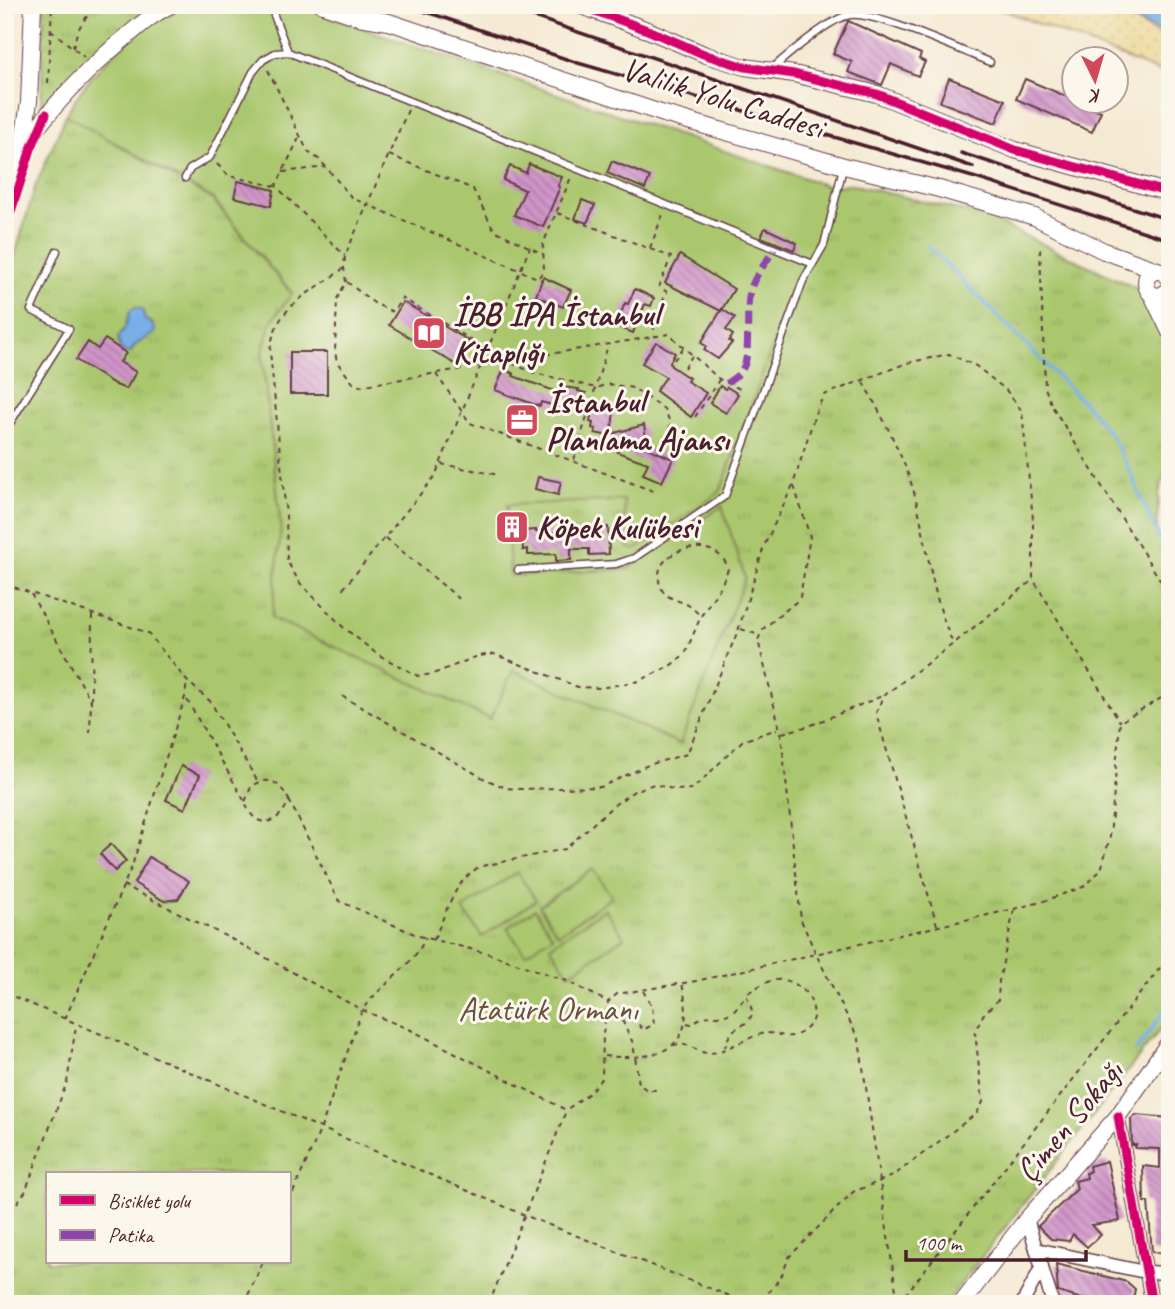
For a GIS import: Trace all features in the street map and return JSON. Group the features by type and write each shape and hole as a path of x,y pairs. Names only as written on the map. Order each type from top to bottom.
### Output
{"main road":[{"path":"5,206 22,149 29,102 33,5"},
{"name":"Valilik Yolu Caddesi","path":"323,5 359,17 389,22 664,114 1035,217 1104,251"},
{"path":"579,5 618,12 706,55 745,67 877,93 1015,150 1170,193"},
{"path":"22,149 46,114 93,65 145,21 168,6"},
{"path":"29,102 32,112 38,117 46,114"},
{"path":"1104,251 1165,275"},
{"path":"1104,251 1160,296 1170,288"},
{"path":"1165,275 1149,273 1148,289 1170,332"},
{"path":"1170,500 1170,528"},
{"name":"Çimen Sokağı","path":"961,1304 1027,1219 1118,1116 1170,1041"}],"street":[{"path":"1118,1116 1152,1304"},
{"path":"1027,1219 1053,1304"},
{"path":"1036,1248 1145,1272 1170,1273"},
{"path":"1022,1304 1042,1266"}],"lane":[{"path":"270,5 288,52"},
{"path":"770,71 813,36 840,18 851,15 873,17 990,62"},
{"path":"185,178 190,169 210,157 253,72 263,60 275,53 288,52 813,264"},
{"path":"518,570 617,564 634,558 725,496 803,281 828,233 844,166"},
{"path":"5,431 69,329 32,310 57,251"}],"path":[{"path":"48,83 52,5"},
{"path":"73,48 76,33 90,11 104,5"},
{"path":"51,30 93,65"},
{"path":"263,60 308,152 320,160 352,198 542,280"},
{"path":"412,102 345,256 346,282 337,299 335,352 337,362 353,383 360,386 668,334 719,379 740,389"},
{"path":"276,186 300,136"},
{"path":"389,155 473,189 494,230 543,254"},
{"path":"210,157 229,176 276,186 345,256"},
{"path":"282,173 326,167"},
{"path":"538,278 544,270 544,244 575,168"},
{"path":"650,249 667,205"},
{"path":"557,213 671,257 659,287 667,292 653,323 655,336"},
{"path":"343,589 435,476 530,247"},
{"path":"1040,248 1045,388 1052,406 1170,596"},
{"path":"344,268 284,312 274,328 270,351 286,515 287,561 300,583 335,619 377,654 418,676 433,674 478,656 494,654 553,679 589,689 639,681 670,666 685,654 701,616 721,586 728,569 723,556 710,550 698,547 677,551 666,558 660,574 661,589 701,616"},
{"path":"346,282 374,303 395,313 402,298 506,361 536,373 596,388 608,384 633,388 664,409 671,424 662,448"},
{"path":"574,461 608,344"},
{"path":"674,360 683,347"},
{"path":"342,696 483,778 506,788 601,787 640,768 687,754 739,628 764,545 793,485 816,411 824,395 907,363 949,354 976,366 1006,390 1022,411 1033,519 1034,579 1121,722 1110,837 1101,870 1083,887 1014,909 682,984 617,994 608,1002 603,1034 602,1078 588,1094 566,1110 489,1304"},
{"path":"684,368 693,355"},
{"path":"436,373 470,423 656,492"},
{"path":"695,417 719,379"},
{"path":"863,381 897,447 915,495 940,615 953,644"},
{"path":"440,464 499,475"},
{"path":"793,485 810,537 800,597 763,629 758,640 780,734 801,920 859,1040 898,1304 1170,955"},
{"path":"385,538 461,601"},
{"path":"780,734 809,726 883,696 1034,579"},
{"path":"5,584 148,634 187,681 209,701 258,782"},
{"path":"31,593 91,701"},
{"path":"90,733 92,614"},
{"path":"739,628 760,635"},
{"path":"65,1020 132,866 186,697 187,681"},
{"path":"1121,722 1170,693"},
{"path":"883,696 876,713 937,926"},
{"path":"186,697 245,802 248,812 255,819 265,822 281,817 289,800"},
{"path":"434,939 463,878 471,870 565,849 614,805 634,791 654,784 676,790 693,789 742,741 779,728"},
{"path":"245,802 251,787 258,782 276,782 283,788 339,901 426,937 490,954 567,981 608,1002"},
{"path":"123,885 233,940 362,1010 411,1030 566,1110"},
{"path":"5,993 524,1215 751,1304 771,1290 782,1275 789,1257 853,1192 893,1176 977,1113 983,1102 975,1032 983,1015 998,1000 999,981 1014,909"},
{"path":"290,1200 321,1128 362,1010 370,998 418,952 426,937"},
{"path":"673,1045 690,1045 710,1054 742,1039 766,1033 787,1037 796,1035 810,1025 814,1017 814,1007 810,998 790,981 775,980 746,994 736,1011 728,1016 703,1017 691,1024 686,1022"},
{"path":"603,1056 635,1057 662,1051 673,1045 686,1022 687,1003 682,984"},
{"path":"643,991 652,1006 654,1024 643,1030 632,1016 621,1018 633,1043 639,1084 648,1090 656,1090"},
{"path":"725,1047 731,1031 745,1024 752,1013 746,994"},
{"path":"5,1219 25,1192 67,1082 76,1025"},
{"path":"244,1304 262,1264"}],"sand":[{"path":"991,5 1108,5 1170,41 1170,76 1130,60 1130,46 1094,46"}],"green space":[{"path":"44,5 153,5 107,40 41,111"},
{"path":"186,5 295,5 831,187 817,243 798,275 720,492 635,550 627,547 624,500 507,505 510,576 628,569 722,506 745,578 680,744 513,670 490,719 272,618 281,527 262,353 271,322 292,293 212,198 66,115 83,88 115,52 156,20"},
{"name":"Atatürk Ormanı","path":"66,115 212,199 292,294 271,322 262,353 281,527 272,618 490,719 513,669 681,744 722,507 628,569 510,576 507,504 625,500 627,546 817,243 831,187 850,184 983,216 1142,291 1170,350 1170,456 1159,494 1157,530 1170,555 1170,1017 945,1304 5,1304 5,289 35,187"},
{"path":"593,869 612,897 558,934 539,906"},
{"path":"517,872 536,900 482,937 463,909"},
{"path":"535,909 553,936 525,954 507,928"},
{"path":"605,909 624,937 569,974 550,946"}],"water":[{"path":"1109,5 1170,5 1170,36 1119,13"},
{"path":"134,308 142,309 145,320 153,324 155,333 134,346 131,353 127,353 120,348 118,337"}],"building":[{"path":"848,21 921,54 919,59 925,62 918,76 891,64 882,85 848,72 852,62 833,54"},
{"path":"949,78 1005,100 996,123 940,102"},
{"path":"1025,79 1060,94 1060,116 1099,116 1092,132 1016,99"},
{"path":"612,161 650,177 645,189 607,173"},
{"path":"529,164 562,177 543,227 514,215 525,190 503,180 510,166 526,173"},
{"path":"238,181 274,190 271,206 234,197"},
{"path":"582,200 595,205 587,223 575,219"},
{"path":"765,228 797,243 794,250 761,237"},
{"path":"680,255 734,289 721,311 665,283"},
{"path":"543,277 571,290 563,307 536,296"},
{"path":"635,289 654,298 651,306 645,304 633,333 616,326 625,303 628,304"},
{"name":"İBB İPA İstanbul Kitaplığı","path":"403,302 469,341 455,364 389,325"},
{"path":"722,309 735,318 726,330 733,335 729,341 732,343 718,359 704,350 706,346 701,343"},
{"path":"105,339 126,353 120,362 136,372 126,389 76,360 88,342 98,349"},
{"path":"656,342 675,353 670,362 671,366 689,378 687,381 706,393 691,417 656,391 666,377 642,363"},
{"path":"290,352 327,352 327,394 290,394"},
{"path":"504,369 514,374 513,376 560,393 562,387 579,389 578,391 586,393 583,402 603,408 605,402 615,405 611,434 644,425 646,437 643,446 673,459 662,482 643,474 648,463 617,452 622,439 595,433 596,429 592,428 593,423 590,422 591,416 541,402 540,406 495,390"},
{"path":"720,386 738,394 726,413 710,403"},
{"path":"538,477 561,482 558,495 535,489"},
{"path":"608,527 609,554 589,555 589,549 571,549 571,560 556,561 556,554 528,555 528,549 523,550 522,531 569,531 569,534 588,535 588,529"},
{"path":"181,766 200,775 185,809 166,800"},
{"path":"111,844 126,861 115,871 100,854"},
{"path":"149,857 189,881 178,899 164,901 134,883"},
{"path":"1136,1115 1170,1118 1170,1204 1165,1203 1167,1227 1170,1228 1170,1253 1152,1252 1148,1202 1144,1202 1143,1166 1160,1168 1160,1149 1135,1148 1136,1145 1132,1145 1131,1119"},
{"path":"1107,1161 1120,1221 1092,1225 1101,1235 1087,1247 1073,1234 1069,1241 1051,1239 1038,1226 1077,1189 1075,1181 1087,1178 1089,1166"},
{"path":"1056,1264 1127,1282 1135,1289 1132,1304 1099,1304 1058,1292"}],"waterway":[{"path":"927,245 1089,408 1111,435 1170,563"},
{"path":"1136,1051 1170,1003"}],"railway":[{"path":"406,5 578,63 976,178 1170,240"},
{"path":"499,5 973,167"},
{"path":"961,153 1170,220"}],"marked path":[{"path":"727,383 743,368 750,292 757,275 774,249"}],"cycle path":[{"path":"579,5 706,55 745,67 794,74 877,94 1015,150 1170,193"},
{"path":"5,230 31,149 46,114"},
{"path":"1118,1116 1152,1304"}],"place":[{"name":"İBB İPA İstanbul Kitaplığı","path":"429,333"},
{"name":"İstanbul Planlama Ajansı","path":"522,420"},
{"name":"Köpek Kulübesi","path":"512,527"}]}
